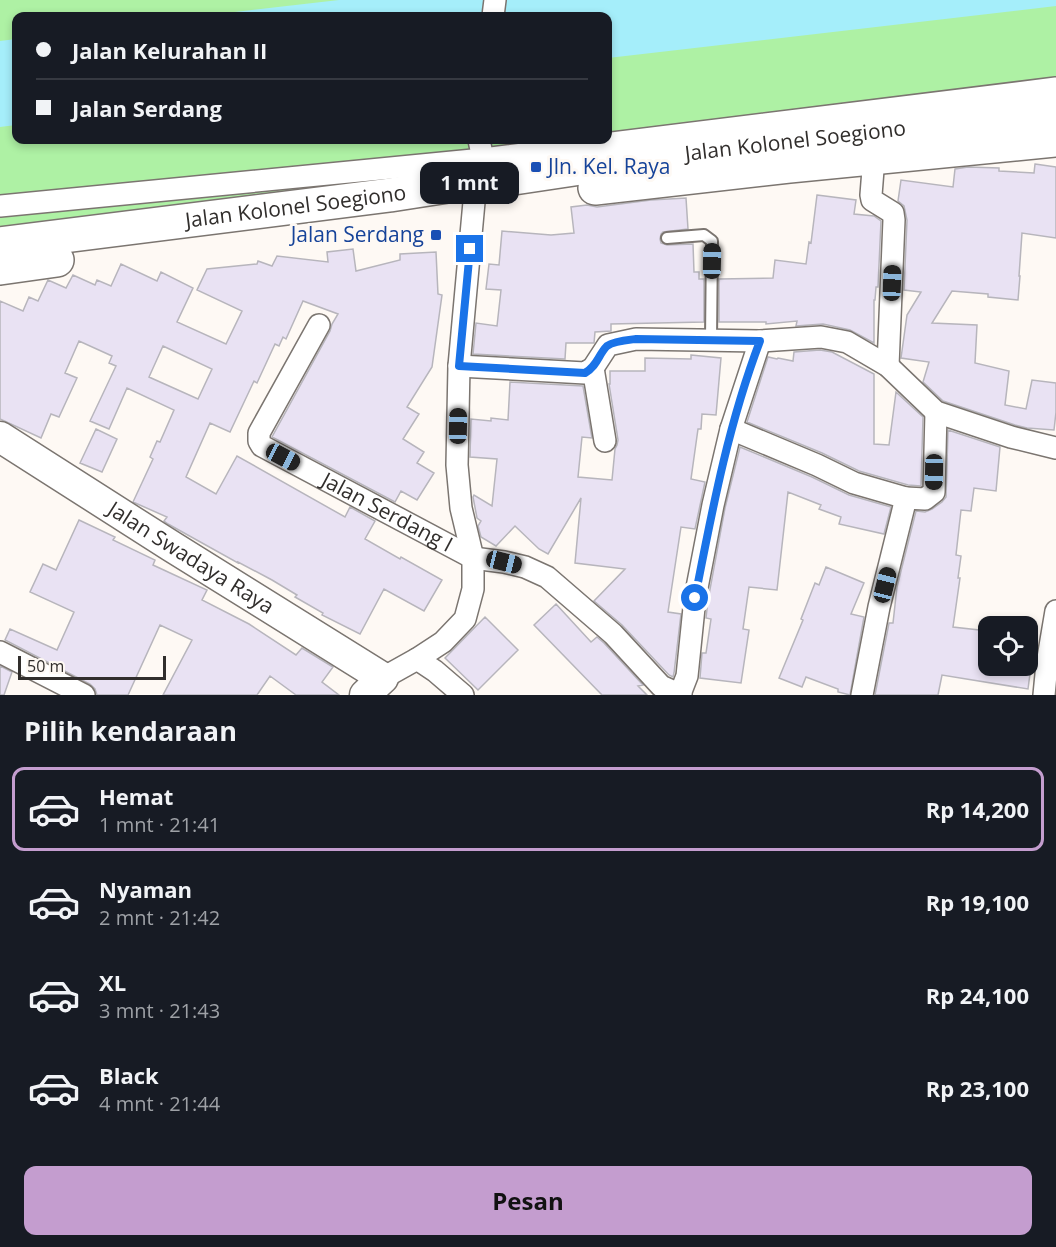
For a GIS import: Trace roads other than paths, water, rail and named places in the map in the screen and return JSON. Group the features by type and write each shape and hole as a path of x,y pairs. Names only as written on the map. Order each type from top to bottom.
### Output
{"main road":[{"name":"Jalan Kolonel Soegiono","path":"0,244 402,194 481,173 634,160 984,118 1056,112"},
{"name":"Jalan Kolonel Soegiono","path":"0,268 307,222 481,173 874,157 1056,140"}],"street":[{"path":"0,206 481,173 1056,88"},
{"path":"874,157 872,200 893,213 894,220 888,366"},
{"path":"374,686 443,642 465,619 473,588 473,558 461,508 457,465 459,366 481,173"},
{"name":"Jalan Serdang I","path":"319,326 260,433 259,441 262,446 473,558"},
{"path":"459,366 585,373 593,368 608,345 622,341 636,339 760,341 821,337 847,342 888,366 936,412 1011,437 1056,448"},
{"path":"473,558 525,567 547,577 613,634 661,686 681,694 687,676 695,598 713,505 731,429 760,341"},
{"path":"593,368 604,441"},
{"path":"731,429 854,483 906,498 925,500 934,492 936,412"},
{"name":"Jalan Swadaya Raya","path":"0,437 161,540 374,686"},
{"path":"862,695 879,606 906,498"},
{"path":"1044,695 1056,611"},
{"path":"0,652 84,695"},
{"path":"417,659 463,695"}],"lane":[{"path":"667,238 704,235 712,241 711,340"}],"water":[{"path":"339,0 1056,0 1056,6 612,58 612,12 236,12"},
{"path":"12,40 12,126 0,127 0,41"}],"place":[{"name":"Jln. Kel. Raya","path":"536,167"},
{"name":"Jalan Serdang","path":"436,235"}]}
